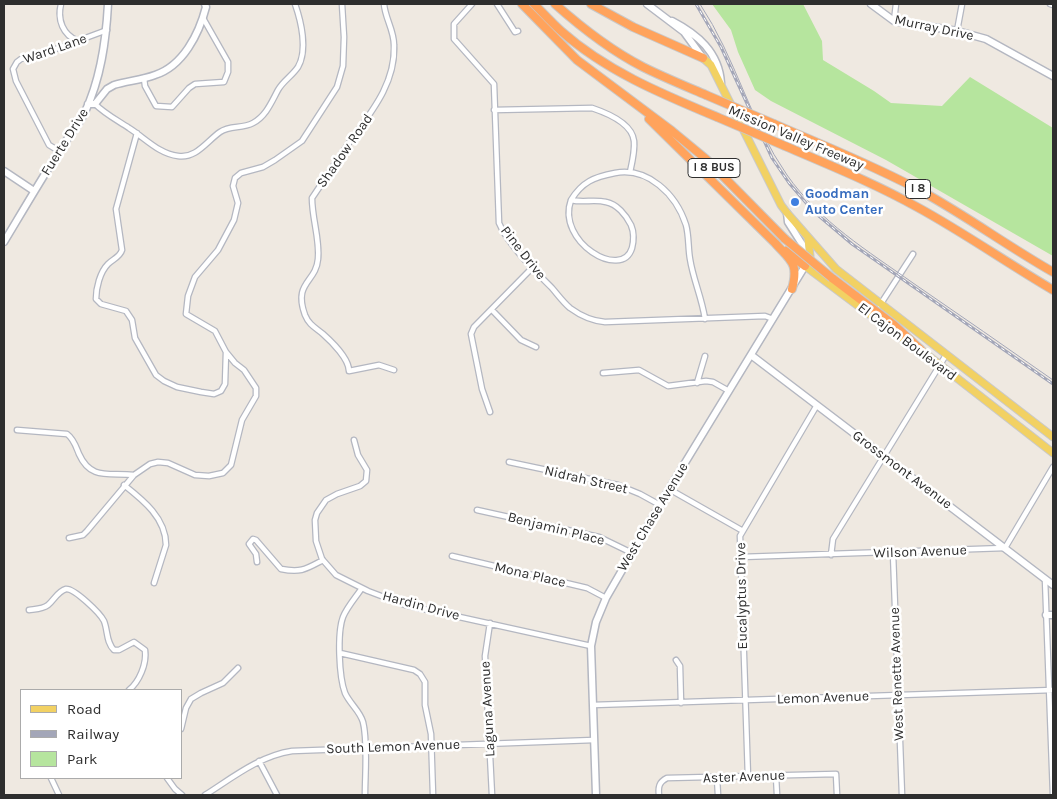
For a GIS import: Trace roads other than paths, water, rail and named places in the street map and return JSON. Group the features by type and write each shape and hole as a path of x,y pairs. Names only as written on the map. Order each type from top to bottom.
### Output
{"highway":[{"name":"I 8 BUS","path":"522,4 577,60 672,131 706,160 785,239 832,278 894,325 921,350"},
{"name":"Mission Valley Freeway","path":"534,4 560,30 611,67 663,94 857,177 915,206 971,238 1053,290"},
{"name":"Mission Valley Freeway","path":"555,4 584,29 622,55 644,67 909,185 960,213 1053,272"},
{"path":"591,4 633,27 704,58"},
{"path":"636,105 794,264 795,278 792,289"},
{"path":"775,243 806,266"}],"main road":[{"name":"Fuerte Drive","path":"4,242 34,191 92,104 107,30 108,4"},
{"name":"El Cajon Boulevard","path":"647,4 689,30 706,46 717,63 720,83"},
{"name":"Murray Drive","path":"871,4 894,21 957,31 986,39 1053,76"},
{"path":"92,104 107,89 114,85 162,72 176,62 196,35 206,5"},
{"name":"El Cajon Boulevard","path":"672,21 684,32 711,65 786,213 788,222 802,244 806,266 893,332 921,350 1053,453"},
{"path":"4,171 34,191"},
{"name":"El Cajon Boulevard","path":"786,213 836,269 1053,438"},
{"path":"4,234 13,226"},
{"path":"806,266 810,256 808,238"},
{"path":"806,266 816,262 836,269"},
{"name":"West Chase Avenue","path":"596,795 591,646 596,622 606,598 669,489 806,266"},
{"name":"Grossmont Avenue","path":"751,355 1053,585"}],"street":[{"path":"61,4 59,14 62,25 70,38 78,41"},
{"path":"92,104 162,151 179,157 192,155 224,129 245,126 259,120 270,107 278,89 297,68 300,61 302,30 295,4"},
{"path":"69,538 83,535 124,485 150,464 158,462 168,463 194,475 209,476 223,473 231,465 242,420 256,396 256,388 244,370 226,352 215,331 186,314 188,296 195,277 218,250 234,220 238,203 233,186 235,178 241,173 263,167 302,140 337,86 343,66 342,4"},
{"name":"Shadow Road","path":"384,4 394,43 394,58 390,74 373,111 343,151 312,198 318,261 316,270 306,282 302,294 302,303 309,322 323,334 340,354 346,362 349,371 378,365 394,370"},
{"name":"Pine Drive","path":"472,4 454,24 454,39 494,84 499,223 505,236 532,268 570,307 584,317 595,321 764,316 773,319"},
{"path":"497,4 515,32 518,31"},
{"path":"894,21 896,4"},
{"path":"957,31 962,4"},
{"path":"144,78 145,86 156,106 163,108 172,107 195,84 224,82 228,72 228,62 203,18"},
{"name":"Ward Lane","path":"59,152 49,145 16,81 13,69 21,59 107,30"},
{"path":"494,110 592,108 603,112 631,131 634,142 630,172"},
{"path":"137,133 116,209 122,250 121,254 107,265 103,271 96,298 101,304 126,311 132,320 135,338 156,375 177,387 212,393 221,391 225,384 226,352"},
{"path":"571,200 606,202 619,209 630,223 633,242 628,255 621,259 613,260 600,257 588,250 577,238 570,223 568,213 571,200 578,189 602,176 630,172 640,174 656,183 668,194 681,213 688,232 690,259 705,318"},
{"path":"880,305 913,254"},
{"path":"490,412 482,389 471,334 474,327 532,268"},
{"path":"492,310 521,340 536,346"},
{"path":"831,555 833,540 946,355"},
{"path":"697,383 705,356"},
{"path":"603,373 639,370 668,386 713,382 729,391"},
{"name":"Eucalyptus Drive","path":"748,777 740,536 816,405"},
{"path":"17,430 67,434 72,439 82,462 88,469 97,472 134,475"},
{"name":"Hardin Drive","path":"354,440 358,454 367,470 366,481 360,486 336,494 326,500 317,513 315,520 316,541 323,560 336,575 387,599 405,605 591,646"},
{"name":"Nidrah Street","path":"509,462 618,485 640,494 660,506"},
{"path":"1005,548 1053,467"},
{"path":"124,485 152,509 158,518 166,539 166,545 154,583"},
{"path":"669,489 743,531"},
{"name":"Benjamin Place","path":"477,510 599,537 632,553"},
{"path":"258,562 256,554 249,544 253,539 256,540 281,569 294,572 303,571 323,560"},
{"name":"Wilson Avenue","path":"741,557 1005,548"},
{"name":"West Renette Avenue","path":"893,553 902,795"},
{"name":"Mona Place","path":"452,556 587,588 606,598"},
{"path":"1045,578 1050,615 1053,795"},
{"path":"362,588 344,615 340,653 341,676 345,693 362,720 365,735 365,795"},
{"path":"29,610 48,606 59,593 66,589 73,590 103,619 109,645 114,650 119,650 134,642 145,650 146,655 140,675 135,685 130,689"},
{"name":"Laguna Avenue","path":"490,623 484,656 492,795"},
{"path":"340,653 414,670 420,674 425,682 425,705 432,745 433,795"},
{"path":"676,660 680,666 682,702"},
{"path":"182,725 186,708 191,699 223,683 238,668"},
{"name":"Lemon Avenue","path":"592,705 1051,690"},
{"name":"South Lemon Avenue","path":"205,795 259,761 282,752 594,740"},
{"path":"259,761 277,795"},
{"name":"Aster Avenue","path":"659,795 658,789 662,781 667,778 836,774 837,795"},
{"path":"776,776 777,795"},
{"path":"717,778 718,795"},
{"path":"51,779 59,795"},
{"path":"168,779 182,795"}],"tram line":[{"path":"700,4 724,46 774,155 800,192 814,207 845,235 1053,380"}],"railway":[{"path":"696,4 721,47 772,158 789,183 813,211 852,244 1053,384"}],"place":[{"name":"Goodman Auto Center","path":"795,202"}]}
